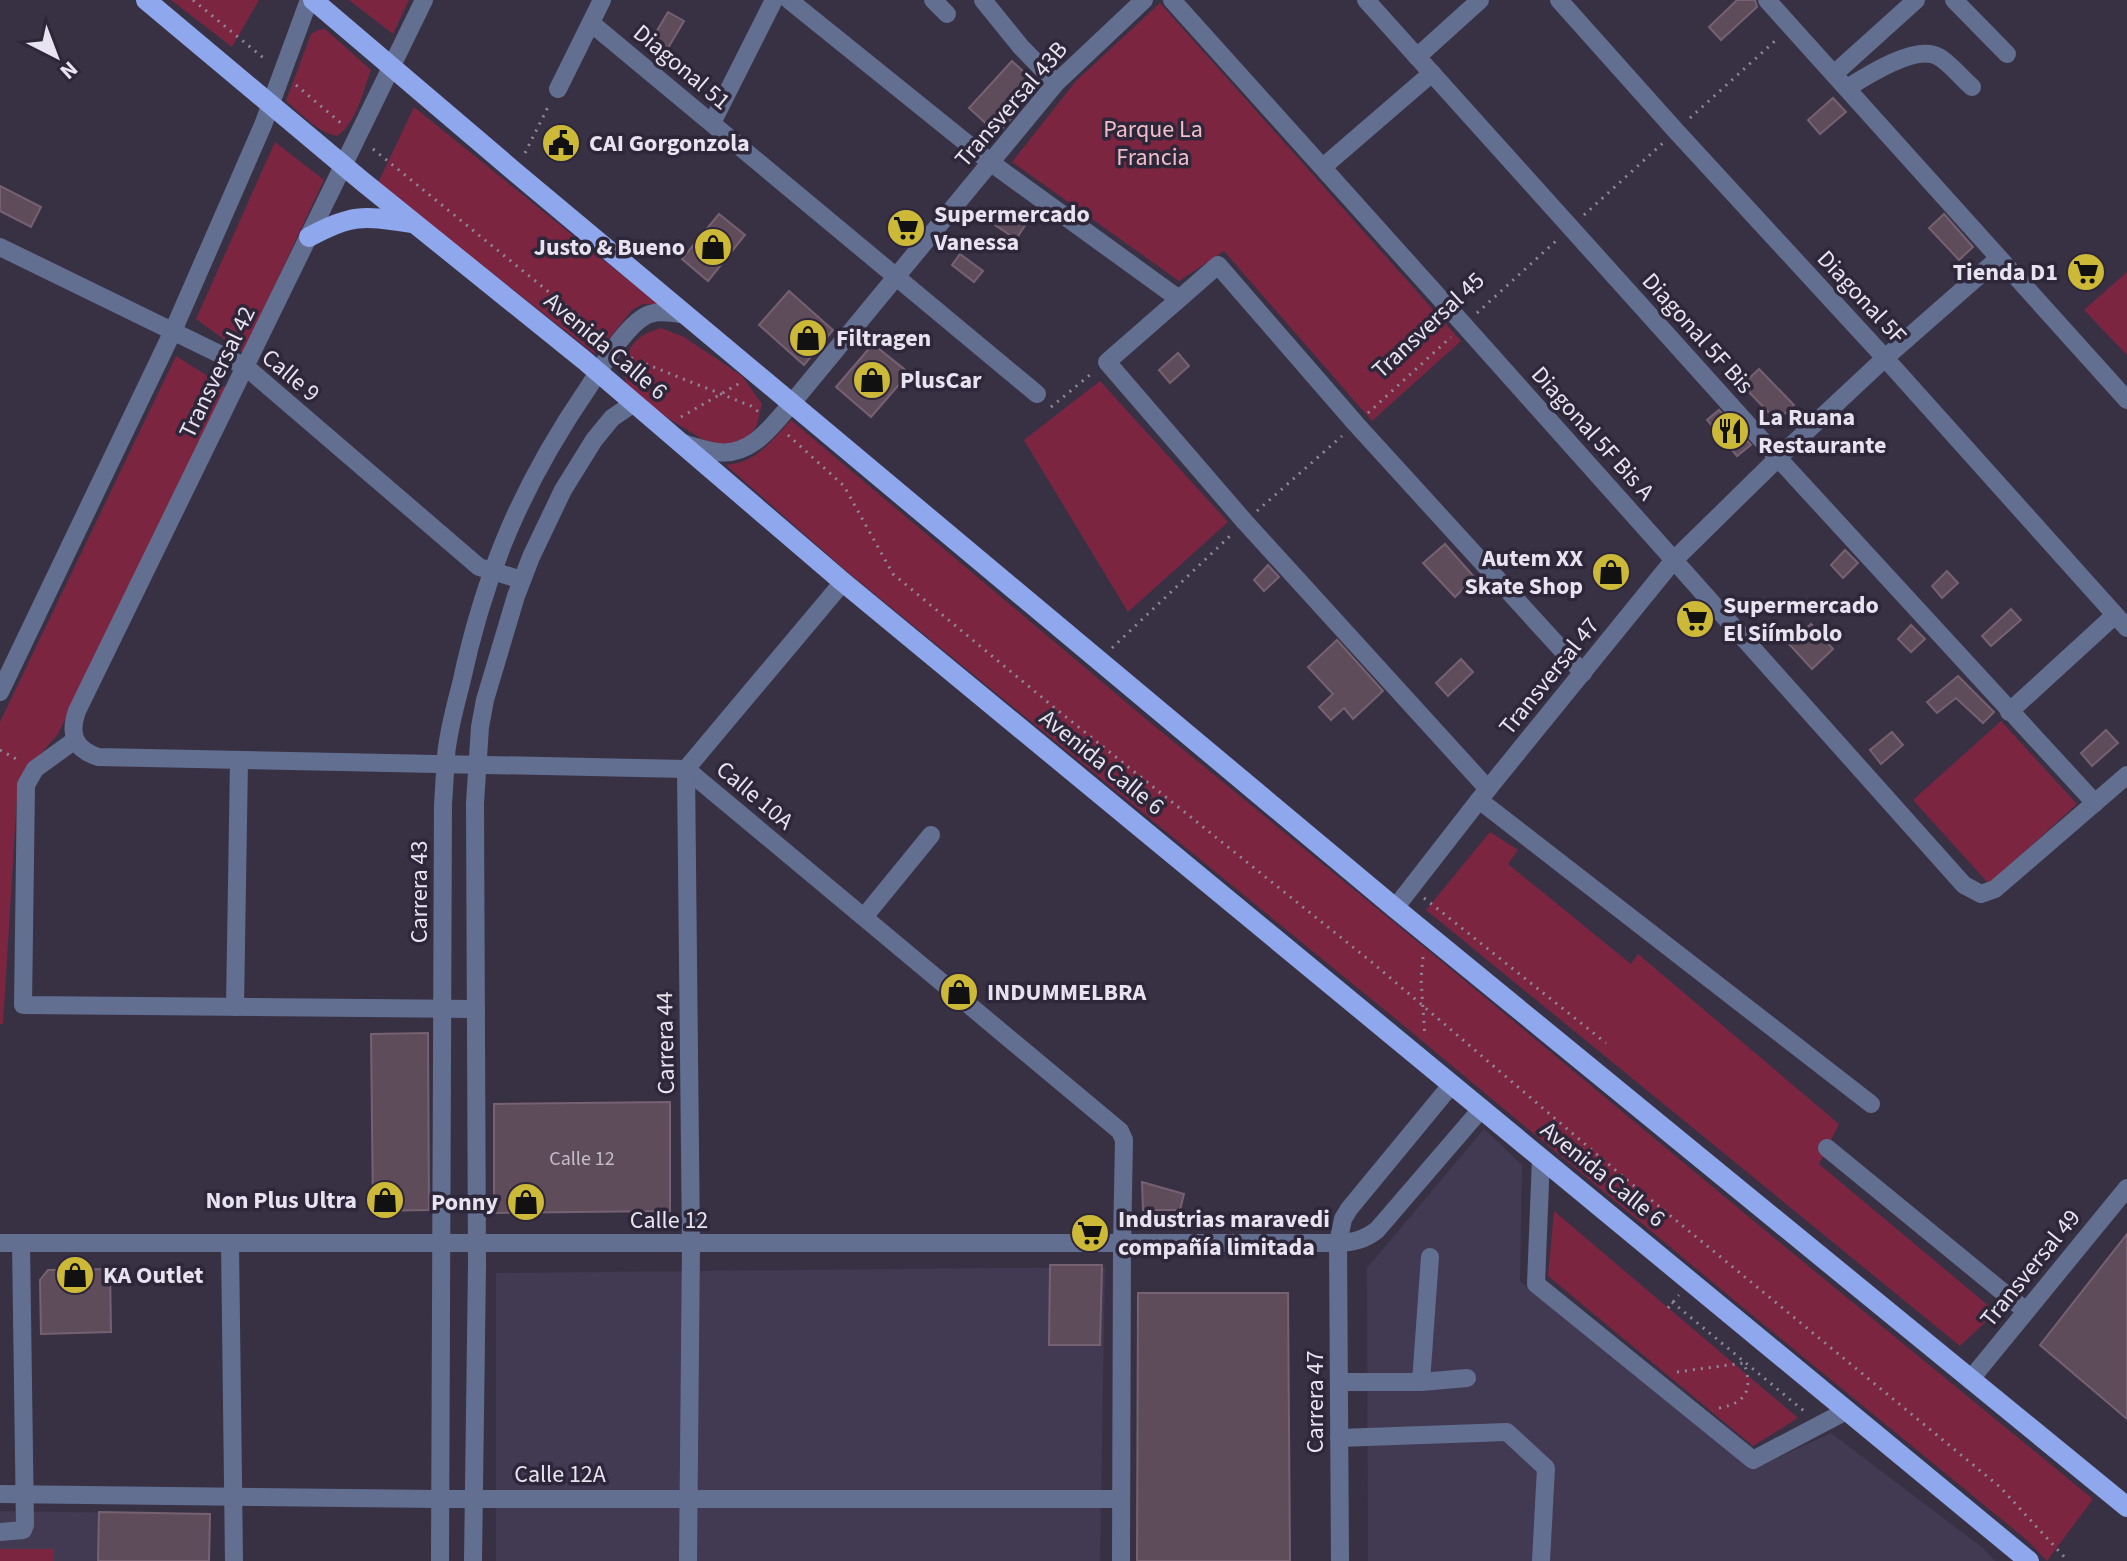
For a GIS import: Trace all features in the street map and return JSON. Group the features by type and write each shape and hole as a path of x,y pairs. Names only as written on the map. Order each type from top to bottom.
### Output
{"main road":[{"name":"Avenida Calle 6","path":"146,0 598,372 843,582 2029,1561"},
{"path":"311,0 1395,908 2127,1507"},
{"path":"309,237 357,217 415,223"}],"street":[{"path":"0,692 173,331 271,104 311,0"},
{"name":"Transversal 42","path":"75,740 73,723 77,711 424,0"},
{"path":"558,89 602,0"},
{"path":"712,123 774,0"},
{"path":"789,0 990,162 1179,299"},
{"path":"933,0 947,14"},
{"path":"983,0 1021,47 1056,83"},
{"name":"Transversal 43B","path":"680,442 718,452 742,450 752,445 792,403 1056,83 1144,0"},
{"name":"Diagonal 5F Bis A","path":"1172,0 1964,885 1981,894 1995,889 2095,803"},
{"name":"Diagonal 5F Bis","path":"1366,0 1778,458 2095,803"},
{"path":"1417,57 1480,0"},
{"name":"Diagonal 5F","path":"1559,0 2121,621"},
{"path":"1767,0 2127,400"},
{"path":"1834,74 1916,0"},
{"path":"1954,0 2007,54"},
{"name":"Diagonal 51","path":"591,23 1037,394"},
{"path":"1847,88 1875,70 1925,53 1938,56 1972,87"},
{"path":"1323,167 1432,73"},
{"name":"Calle 9","path":"0,247 246,367 479,567 522,580"},
{"name":"Transversal 47","path":"1395,908 1673,561 1885,358 1999,258"},
{"path":"1583,673 1356,424 1218,265 1107,362 1484,794 1871,1104"},
{"name":"Carrera 43","path":"440,1561 443,805 449,737 491,571 531,481 550,447 629,329 643,317 660,312 686,315"},
{"path":"473,1561 477,1244 476,766 480,727 485,700 522,580 543,528 588,450 612,418 634,403"},
{"path":"686,769 843,582"},
{"path":"2009,712 2121,621"},
{"path":"75,740 35,769 25,790 23,1005 476,1009"},
{"name":"Calle 10A","path":"75,740 88,753 98,757 686,769 1120,1131 1124,1140 1121,1561"},
{"path":"235,1007 239,760"},
{"name":"Carrera 44","path":"686,769 691,1244 688,1561"},
{"path":"2095,803 2127,775"},
{"path":"864,917 931,835"},
{"name":"Carrera 47","path":"1340,1561 1338,1243 1343,1219 1452,1084"},
{"path":"1338,1243 1358,1241 1377,1230 1482,1108"},
{"path":"1827,1148 2026,1311"},
{"path":"1541,1158 1536,1284 1753,1460 1848,1410"},
{"name":"Transversal 49","path":"1970,1380 2127,1188"},
{"name":"Calle 12","path":"0,1243 1338,1243"},
{"path":"0,1532 23,1530 25,1525 21,1243"},
{"path":"230,1243 234,1561"},
{"path":"1421,1382 1430,1257"},
{"path":"1339,1382 1421,1382 1467,1378"},
{"path":"1339,1438 1507,1432 1546,1468 1541,1561"},
{"name":"Calle 12A","path":"0,1494 439,1499 1121,1499"}],"path":[{"path":"193,0 604,336"},
{"name":"Transversal 45","path":"1100,660 1245,522 1791,27"},
{"path":"515,172 558,89"},
{"path":"631,358 751,406"},
{"path":"1037,394 1050,408 1107,362"},
{"path":"662,427 757,373"},
{"path":"787,434 844,486 893,574 1374,964 1639,1190 2000,1487 2068,1561"},
{"path":"1411,888 1606,1043"},
{"path":"1427,933 1421,979 1428,1064"},
{"path":"1668,1308 1672,1302 1813,1418"},
{"path":"1649,1376 1744,1363"},
{"path":"1694,1412 1738,1402 1749,1386 1744,1363"}],"shaded area":[{"path":"1484,1129 1522,1165 1520,1281 1752,1469 1831,1433 1983,1548 1995,1561 1368,1561 1367,1268"},
{"path":"1105,1267 1100,1561 496,1561 496,1273"},
{"path":"0,1511 210,1514 209,1561 0,1561"}],"green space":[{"path":"171,0 259,0 232,47"},
{"path":"349,0 409,0 393,34"},
{"name":"Parque La Francia","path":"1160,3 1461,341 1372,421 1224,251 1179,281 1012,162 1076,81"},
{"path":"325,29 371,70 354,115 337,136 316,127 286,101 311,34"},
{"path":"414,107 659,305 643,304 632,310 596,355 378,183"},
{"path":"275,142 324,180 243,353 196,319"},
{"path":"2127,272 2127,355 2084,310"},
{"path":"661,328 684,337 742,376 762,404 757,425 749,437 725,446 702,439 658,412 627,384 621,367 632,346 645,334"},
{"path":"176,356 227,388 58,734 18,780 3,1024 0,1024 0,722"},
{"path":"1100,381 1228,522 1128,612 1024,440"},
{"path":"791,420 1140,714 2093,1499 2047,1561 2028,1541 1397,1020 844,569 726,465 755,455"},
{"path":"2001,721 2077,804 1989,884 1913,800"},
{"path":"1490,832 1518,850 1508,864 1631,964 1638,954 1839,1124 1819,1164 1996,1312 1960,1346 1426,910"},
{"path":"1554,1211 1798,1418 1753,1446 1548,1276"},
{"path":"0,1549 54,1549 54,1561 0,1561"}],"building":[{"path":"1737,0 1755,0 1757,7 1721,40 1709,27"},
{"path":"668,12 684,21 668,48 652,39"},
{"path":"1012,61 1038,85 1003,128 992,129 969,108"},
{"path":"1833,98 1846,112 1820,134 1808,120"},
{"path":"0,186 41,207 31,227 0,211"},
{"path":"1002,208 1026,224 1016,239 992,223"},
{"name":"Supermercado Vanessa","path":"906,211 923,226 906,246 889,230"},
{"name":"Justo & Bueno","path":"719,214 745,235 708,281 682,259"},
{"path":"1944,214 1973,247 1959,260 1929,228"},
{"path":"960,254 983,271 974,282 952,265"},
{"path":"789,291 833,330 804,365 759,325"},
{"name":"PlusCar","path":"873,344 909,373 871,417 836,387"},
{"path":"1178,353 1189,366 1170,383 1159,370"},
{"path":"1759,369 1794,405 1777,421 1742,385"},
{"name":"La Ruana Restaurante","path":"1719,410 1751,445 1737,456 1707,420"},
{"path":"1445,544 1475,578 1455,597 1423,563"},
{"path":"1845,550 1858,563 1843,578 1831,565"},
{"name":"Autem XX Skate Shop","path":"1608,555 1627,574 1614,588 1594,569"},
{"path":"1268,565 1279,577 1264,591 1254,580"},
{"path":"1947,571 1958,583 1942,598 1932,586"},
{"name":"Supermercado El Siímbolo","path":"1696,603 1711,619 1695,635 1679,618"},
{"path":"2011,609 2021,620 1991,646 1982,636"},
{"path":"1811,624 1833,649 1812,669 1789,644"},
{"path":"1911,625 1925,639 1911,652 1898,639"},
{"path":"1337,640 1383,691 1353,719 1344,708 1331,720 1319,707 1333,694 1308,667"},
{"path":"1461,659 1473,672 1448,696 1436,683"},
{"path":"1958,676 1994,712 1983,723 1956,698 1937,713 1927,702"},
{"path":"2106,730 2118,743 2092,766 2081,753"},
{"path":"1892,732 1903,745 1881,764 1870,750"},
{"path":"428,1033 429,1210 373,1211 371,1034"},
{"path":"670,1102 670,1211 494,1213 494,1104"},
{"path":"1142,1182 1184,1194 1180,1210 1143,1210"},
{"path":"2127,1234 2127,1419 2040,1345"},
{"path":"1050,1265 1102,1265 1100,1345 1049,1345"},
{"path":"110,1269 111,1332 41,1334 40,1280 48,1270"},
{"path":"1138,1293 1288,1293 1290,1561 1137,1561"},
{"path":"99,1512 210,1514 209,1561 98,1561"}],"place":[{"name":"CAI Gorgonzola","path":"561,143"},
{"name":"Supermercado Vanessa","path":"906,228"},
{"name":"Justo & Bueno","path":"713,247"},
{"name":"Tienda D1","path":"2086,272"},
{"name":"Filtragen","path":"808,338"},
{"name":"PlusCar","path":"872,380"},
{"name":"La Ruana Restaurante","path":"1730,431"},
{"name":"Autem XX Skate Shop","path":"1611,572"},
{"name":"Supermercado El Siímbolo","path":"1695,619"},
{"name":"INDUMMELBRA","path":"959,992"},
{"name":"Non Plus Ultra","path":"385,1200"},
{"name":"Ponny","path":"526,1202"},
{"name":"Industrias maravedi compañía limitada","path":"1090,1233"},
{"name":"KA Outlet","path":"75,1275"}]}
